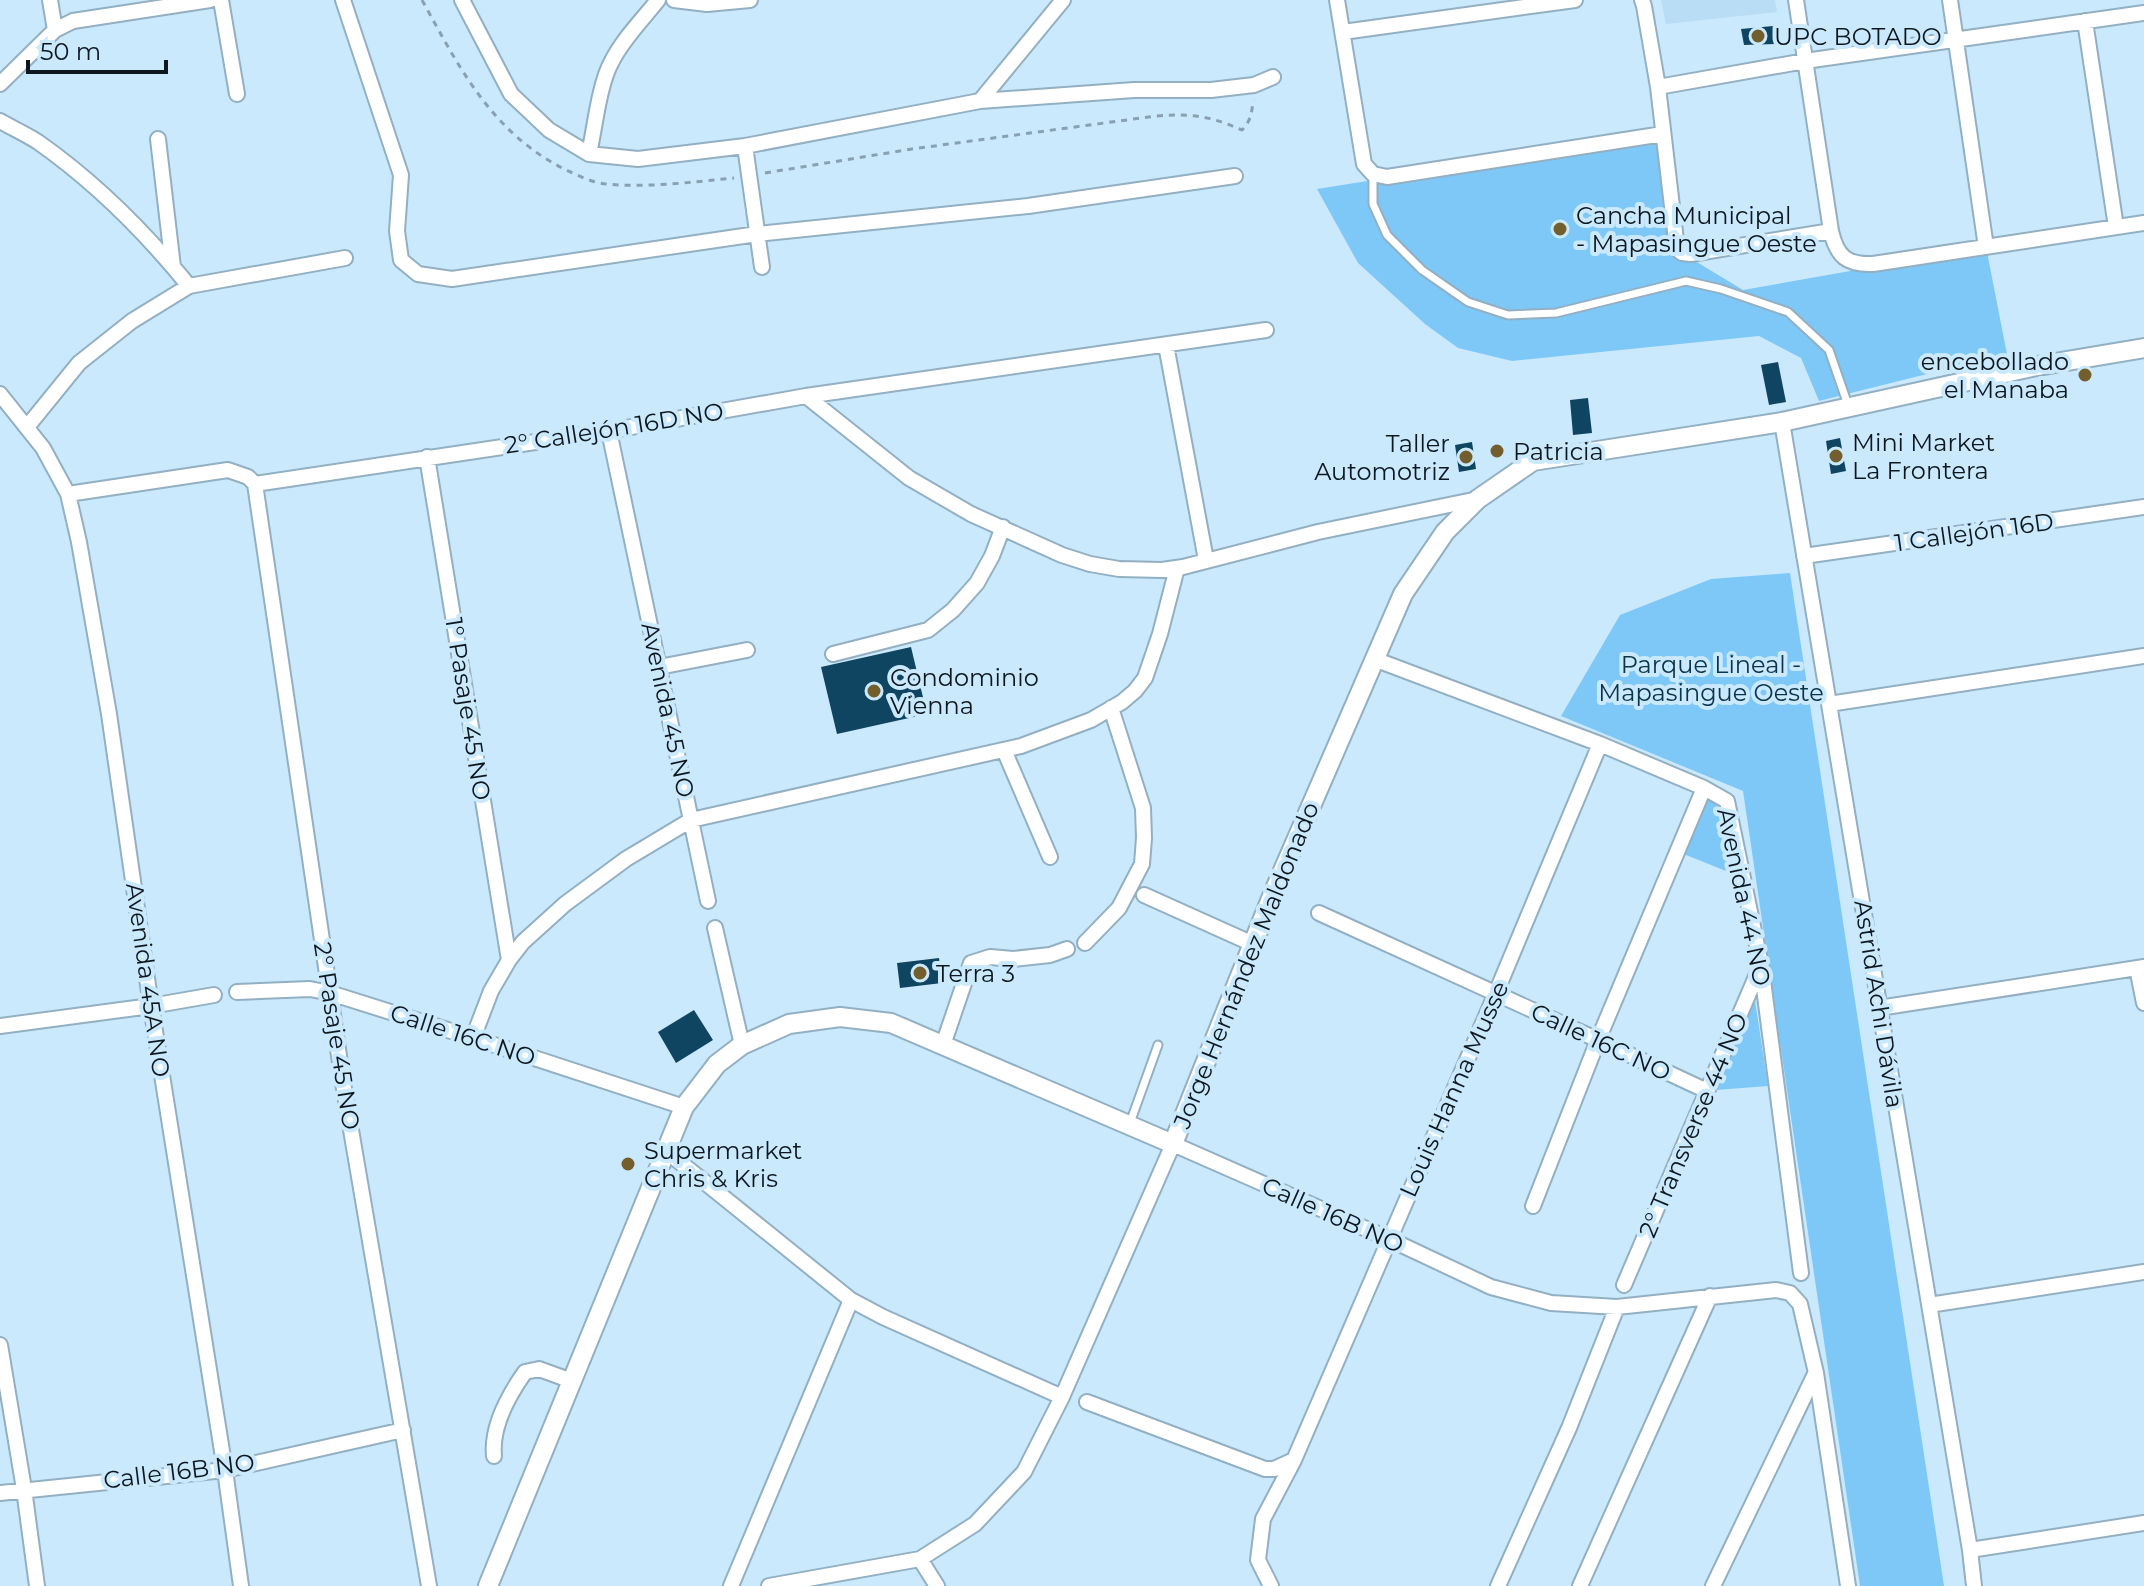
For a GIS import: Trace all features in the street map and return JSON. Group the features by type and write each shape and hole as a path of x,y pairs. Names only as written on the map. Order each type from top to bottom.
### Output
{"street":[{"path":"50,0 55,30"},
{"path":"0,84 55,30 73,21 210,0"},
{"path":"221,0 237,94"},
{"path":"343,0 401,175 397,231 401,260 418,274 452,279 757,234 1028,206 1235,176"},
{"path":"462,0 511,94 549,130 589,154 638,159 745,146 980,101 1134,90 1211,90 1254,85 1273,77"},
{"path":"589,154 611,62 658,0"},
{"path":"674,0 707,4 750,0"},
{"path":"980,101 1063,0"},
{"path":"1337,0 1364,164 1373,174 1387,177 1663,134"},
{"path":"1343,32 1575,0"},
{"path":"1642,0 1658,87 1677,249 1691,254 1831,231"},
{"path":"1796,0 1831,231 1834,246 1848,261 1858,265 2144,223"},
{"path":"1950,0 1986,247"},
{"path":"1658,87 1805,61 2144,13"},
{"path":"2085,21 2116,227"},
{"path":"0,121 36,140 92,184 143,232 189,286"},
{"path":"158,139 173,267"},
{"path":"745,146 762,267"},
{"path":"27,427 79,363 132,321 189,286 345,258"},
{"name":"2° Callejón 16D NO","path":"68,494 228,470 248,477 255,484 609,431 806,396 1266,330"},
{"path":"1166,345 1206,560"},
{"name":"Jorge Hernández Maldonado","path":"769,1586 920,1559 975,1524 1024,1472 1062,1397 1173,1144 1253,944 1403,594 1445,532 1478,499 1533,461 1782,422 2032,367 2144,348"},
{"name":"Avenida 45A NO","path":"0,394 43,448 68,494 79,542 109,714 241,1586"},
{"path":"806,396 909,478 971,514 1062,555 1119,569 1177,568 1318,532 1478,499"},
{"name":"Astrid Achi Dávila","path":"1782,422 1974,1586"},
{"name":"Avenida 45 NO","path":"473,1038 491,991 523,942 565,904 626,859 691,820 609,431"},
{"name":"1° Pasaje 45 NO","path":"427,457 509,960"},
{"name":"2° Pasaje 45 NO","path":"255,484 343,1083 429,1586"},
{"name":"1 Callejón 16D","path":"1804,556 2144,507"},
{"path":"833,654 928,630 953,610 977,583 1003,527"},
{"path":"708,901 691,820 1021,746 1091,720 1135,691 1145,678 1177,568"},
{"path":"659,667 747,650"},
{"path":"1829,704 2144,656"},
{"name":"Avenida 44 NO","path":"1374,659 1600,744 1704,788 1727,801 1761,965 1801,1273"},
{"path":"1085,943 1119,908 1142,864 1143,808 1111,708"},
{"name":"Louis Hanna Musse","path":"1271,1586 1258,1560 1263,1519 1294,1460 1600,744"},
{"path":"1004,750 1050,857"},
{"path":"1533,1206 1598,1040 1704,788"},
{"path":"1144,895 1253,944"},
{"name":"Calle 16C NO","path":"1319,913 1707,1091"},
{"path":"715,928 742,1045"},
{"path":"943,1045 971,963 990,957 1013,959 1050,955 1067,949"},
{"name":"2° Transverse 44 NO","path":"1624,1285 1761,965"},
{"path":"1879,1008 2141,967 2144,1003"},
{"name":"Calle 16C NO","path":"237,992 310,989 330,993 684,1107"},
{"path":"0,1026 214,995"},
{"name":"Calle 16B NO","path":"488,1586 684,1107 717,1064 742,1045 789,1024 840,1017 891,1023 1389,1239 1491,1287 1551,1303 1617,1307 1784,1291 1795,1296 1800,1304 1816,1373"},
{"path":"666,1151 851,1300 1062,1397"},
{"path":"1929,1305 2144,1272"},
{"path":"1580,1586 1710,1296"},
{"path":"731,1586 851,1300"},
{"path":"1498,1586 1569,1428 1617,1307"},
{"path":"0,1345 37,1586"},
{"path":"494,1456 493,1443 509,1394 525,1372 539,1369 572,1381"},
{"path":"1713,1586 1816,1373"},
{"path":"1816,1373 1848,1586"},
{"path":"1087,1402 1265,1469 1274,1469 1294,1460"},
{"name":"Calle 16B NO","path":"0,1493 225,1470 403,1430"},
{"path":"1970,1550 2144,1523"},
{"path":"920,1559 937,1586"}],"lane":[{"path":"1373,174 1373,204 1387,235 1422,270 1468,302 1508,315 1540,314 1570,310 1686,281 1721,289 1788,312 1829,350 1849,407"},
{"path":"1129,1125 1158,1045"}],"shaded area":[{"path":"1661,0 1775,0 1777,12 1666,24"}],"green space":[{"path":"1663,134 1682,253 1743,290 1986,247 2007,354 1819,401 1801,358 1759,336 1512,361 1458,348 1425,324 1358,263 1317,189"},
{"name":"Parque Lineal - Mapasingue Oeste","path":"1790,573 1944,1586 1860,1586 1743,791 1561,716 1620,615 1711,579"},
{"path":"1706,797 1722,803 1736,875 1681,853"},
{"path":"1754,994 1768,1086 1716,1090"}],"building":[{"name":"UPC BOTADO","path":"1773,26 1775,44 1744,45 1741,29"},
{"path":"1778,362 1786,402 1769,405 1761,365"},
{"path":"1588,398 1592,433 1573,435 1570,400"},
{"name":"Mini Market La Frontera","path":"1840,438 1846,471 1831,474 1826,441"},
{"name":"Taller Automotriz","path":"1472,442 1476,469 1459,472 1455,445"},
{"name":"Condominio Vienna","path":"911,647 927,714 837,734 821,667"},
{"name":"Terra 3","path":"939,958 942,983 900,988 897,963"},
{"path":"694,1010 713,1040 676,1063 658,1032"}],"place":[{"name":"UPC BOTADO","path":"1758,36"},
{"name":"Cancha Municipal - Mapasingue Oeste","path":"1560,229"},
{"name":"encebollado el Manaba","path":"2085,375"},
{"name":"Patricia","path":"1497,451"},
{"name":"Mini Market La Frontera","path":"1836,456"},
{"name":"Taller Automotriz","path":"1466,457"},
{"name":"Condominio Vienna","path":"874,691"},
{"name":"Terra 3","path":"920,973"},
{"name":"Supermarket Chris & Kris","path":"628,1164"}]}
